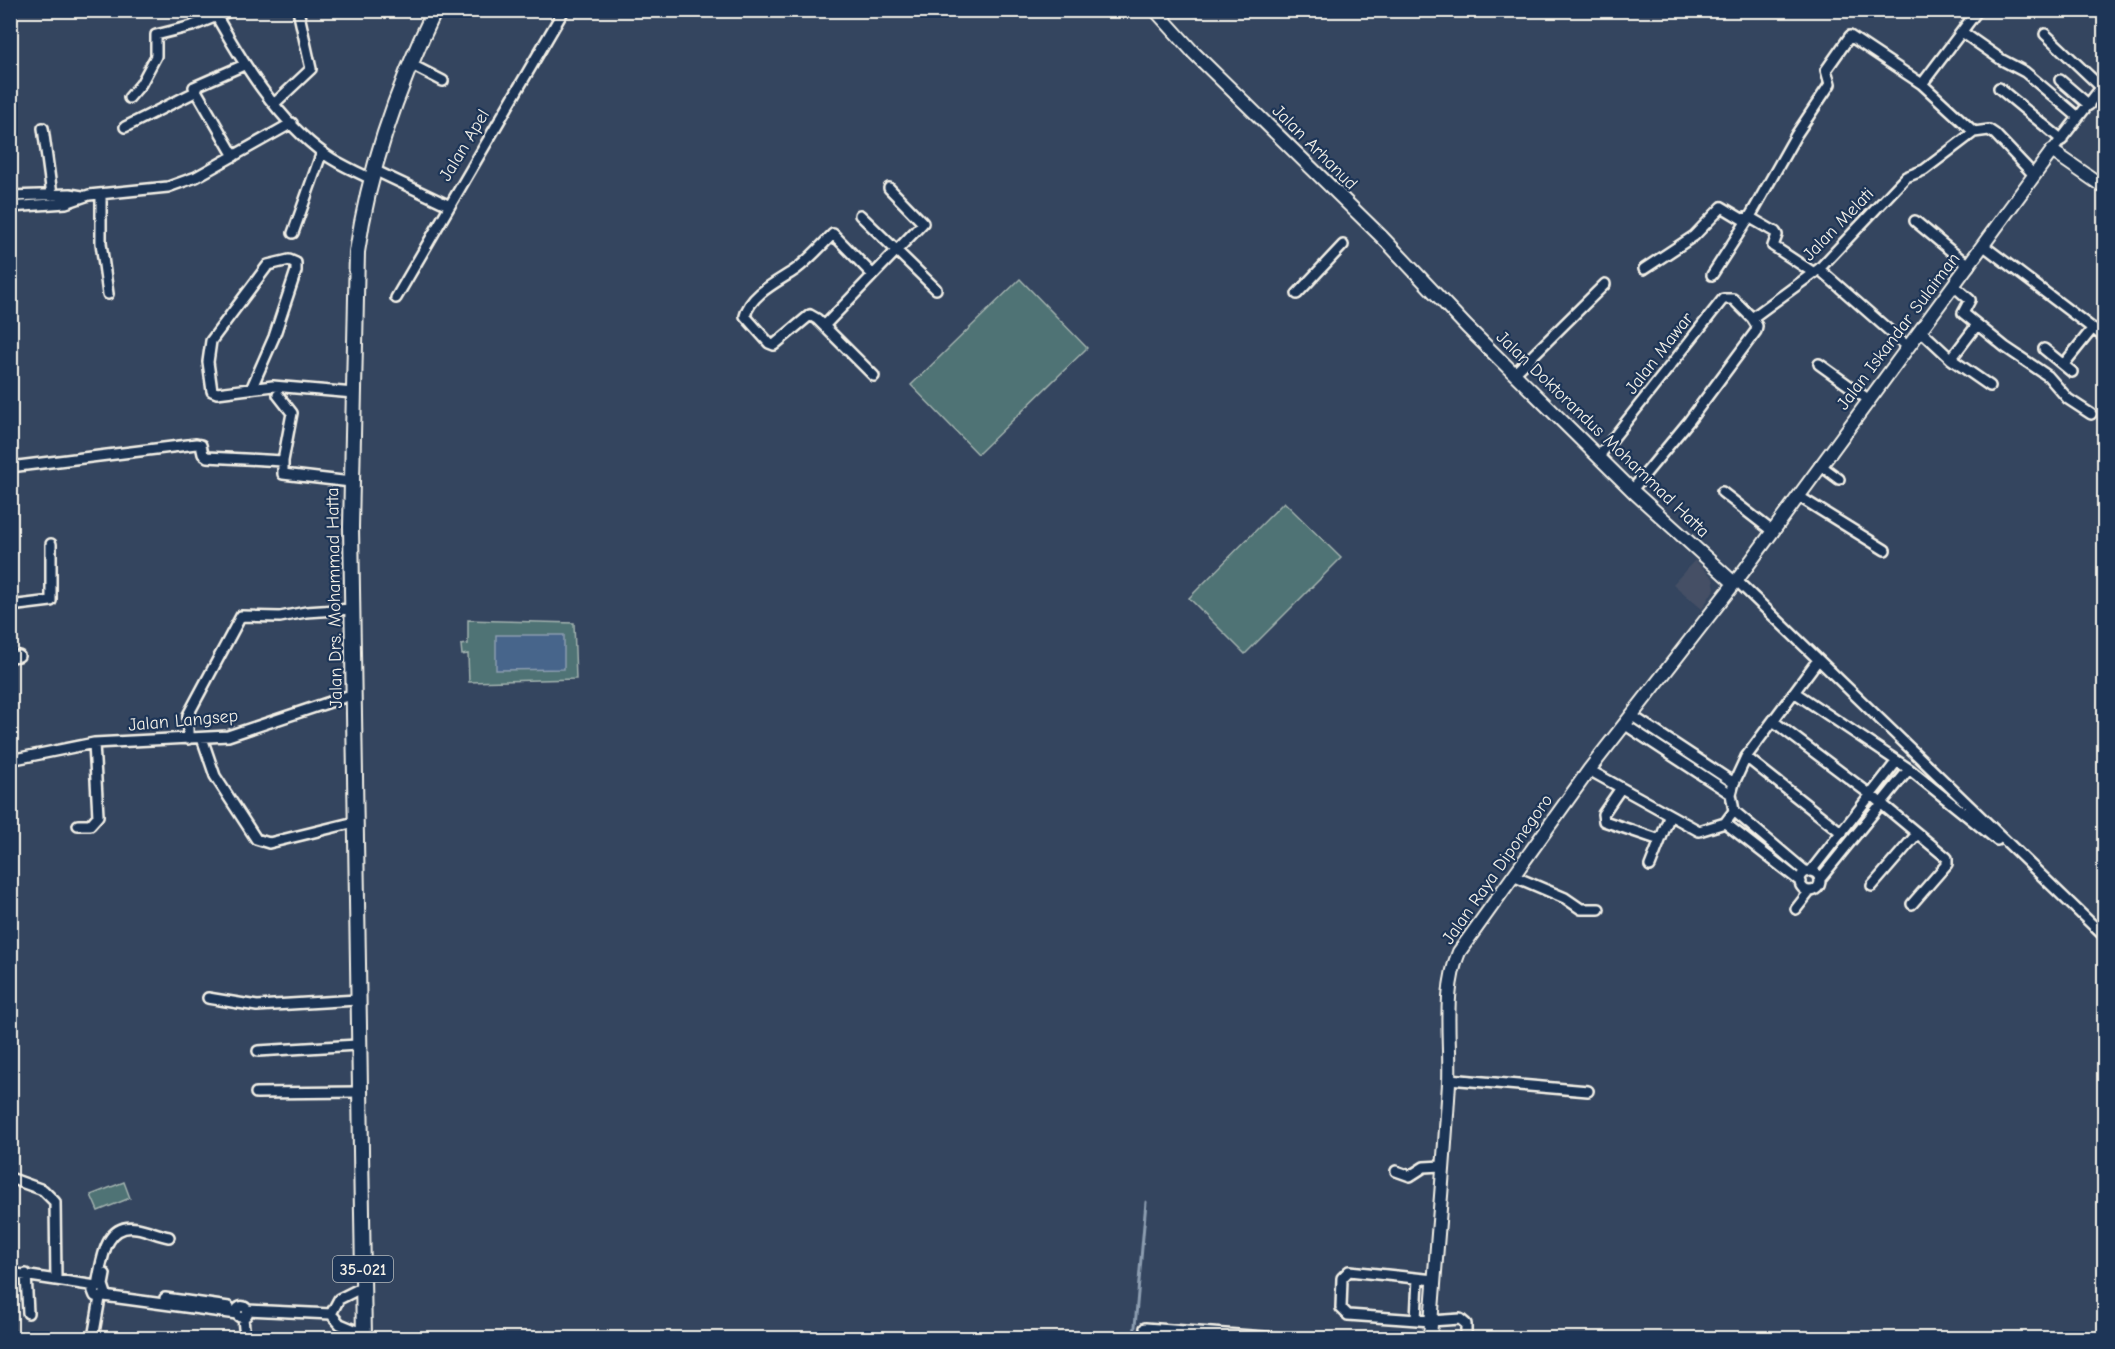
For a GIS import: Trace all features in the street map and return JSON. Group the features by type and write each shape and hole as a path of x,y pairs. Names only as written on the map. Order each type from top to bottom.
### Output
{"main road":[{"name":"Jalan Drs. Mohammad Hatta","path":"363,1287 357,1046 351,482 357,252 373,174 411,64 435,10"},
{"name":"35-021","path":"363,1287 364,1336"}],"street":[{"path":"129,98 141,84 156,56 156,35 232,10"},
{"path":"275,103 311,69 298,10"},
{"name":"Jalan Apel","path":"396,298 448,205 564,10"},
{"name":"Jalan Arhanud","path":"1155,10 1194,53 1383,238 1449,309"},
{"path":"1922,84 1978,10"},
{"path":"215,14 244,65 292,123 324,154 448,205"},
{"path":"1962,32 2002,60 2025,72 2078,117"},
{"path":"2045,34 2103,86 2052,151 2104,187"},
{"path":"1712,275 1796,135 1830,84 1826,70 1849,36 1922,84 1974,132 1989,130 1995,134 2033,174"},
{"path":"411,64 443,81"},
{"path":"234,156 195,92 195,84 244,65"},
{"path":"2060,80 2089,105"},
{"path":"1999,88 2062,140"},
{"path":"124,126 195,92"},
{"path":"10,207 66,202 102,194 168,187 196,177 292,123"},
{"path":"43,128 52,195"},
{"name":"Jalan Melati","path":"1752,318 1817,271 1906,177 1924,170 1974,132"},
{"name":"Jalan Iskandar Sulaiman","path":"1735,581 2052,151"},
{"path":"293,233 324,154"},
{"path":"824,326 923,223 889,188"},
{"path":"10,196 70,194 84,197"},
{"path":"102,194 101,243 108,294"},
{"path":"1644,269 1694,236 1722,207 1742,219 1749,216"},
{"path":"860,215 936,289"},
{"path":"1749,216 1776,234 1773,246 1817,271 1908,347"},
{"path":"1915,221 1969,266"},
{"path":"873,275 833,234 794,271 774,282 745,312 746,318 769,343 774,345 810,315 874,376"},
{"path":"1297,294 1343,244"},
{"path":"1984,246 2104,337"},
{"path":"256,387 297,267 294,261 275,261 268,265 209,344 208,362 212,391 217,393 273,386 354,393"},
{"path":"1515,373 1605,284"},
{"path":"1954,286 1970,300 1962,312 1977,326 2048,376 2068,399 2091,414"},
{"name":"Jalan Mawar","path":"1599,456 1724,299 1733,299 1752,318"},
{"name":"Jalan Doktorandus Mohammad Hatta","path":"1449,309 1632,489 1735,581"},
{"path":"1632,489 1689,421 1756,331 1757,326 1752,318"},
{"path":"1951,359 1977,326"},
{"path":"2064,364 2093,328"},
{"path":"1920,330 1951,359 1990,386"},
{"path":"2044,349 2072,372"},
{"path":"1819,364 1869,400"},
{"path":"278,395 292,413 283,461 283,474 351,482"},
{"path":"10,467 196,444 203,447 203,454 207,457 283,461"},
{"path":"1820,465 1839,479"},
{"path":"1722,492 1772,531"},
{"path":"1798,496 1885,550"},
{"path":"10,606 51,601 51,544"},
{"path":"1735,581 2104,936"},
{"name":"Jalan Raya Diponegoro","path":"1430,1338 1449,1079 1449,1007 1456,960 1589,770 1735,581"},
{"path":"188,739 188,715 241,616 280,617 306,612 352,609"},
{"path":"1815,664 1746,757 1731,794 1734,811 1808,872 1817,873 1820,879"},
{"path":"1794,692 1910,769 1997,840"},
{"name":"Jalan Langsep","path":"10,760 94,743 162,741 245,732 354,694"},
{"path":"1627,720 1734,783"},
{"path":"1627,720 1731,794"},
{"path":"1773,721 1871,795 1948,861 1912,904"},
{"path":"202,738 214,776 255,839 269,843 355,822"},
{"path":"78,825 90,825 98,816 94,743"},
{"path":"1746,757 1842,833"},
{"path":"1801,882 1897,761"},
{"path":"1796,909 1810,891 1816,889 1820,879 1910,769"},
{"path":"1589,770 1699,831 1725,823 1734,811"},
{"path":"1715,783 1721,774"},
{"path":"1621,788 1603,814 1604,821 1660,840"},
{"path":"1650,866 1670,815"},
{"path":"1725,823 1810,891"},
{"path":"1872,886 1917,834"},
{"path":"1513,876 1564,898 1581,909 1599,909"},
{"path":"208,998 256,1006 357,1000"},
{"path":"258,1051 357,1046"},
{"path":"1449,1079 1588,1091"},
{"path":"256,1093 359,1092"},
{"path":"1396,1171 1410,1176 1424,1167 1442,1166"},
{"path":"10,1178 43,1190 55,1202 59,1279"},
{"path":"93,1338 101,1290 113,1241 111,1237 130,1227 169,1237"},
{"path":"1434,1280 1349,1271 1342,1278 1341,1308 1348,1315 1431,1321 1460,1319 1466,1324 1466,1338"},
{"path":"10,1273 78,1282 101,1290 242,1313 331,1314 340,1324 364,1336"},
{"path":"26,1274 28,1313"},
{"path":"1416,1319 1418,1278"},
{"path":"331,1314 339,1299 363,1287"},
{"path":"242,1313 245,1338"},
{"path":"1145,1328 1280,1338"}],"shaded area":[{"path":"1695,560 1713,578 1715,588 1702,609 1673,584"}],"green space":[{"path":"1020,279 1087,348 978,454 911,385"},
{"path":"1284,502 1341,558 1245,654 1189,598"},
{"path":"468,620 574,623 576,679 469,682 468,654 462,655 461,645 468,644"},
{"path":"124,1182 130,1198 98,1211 91,1195"}],"water":[{"path":"496,635 564,635 564,669 496,670"}],"waterway":[{"path":"1134,1338 1146,1202"}]}
